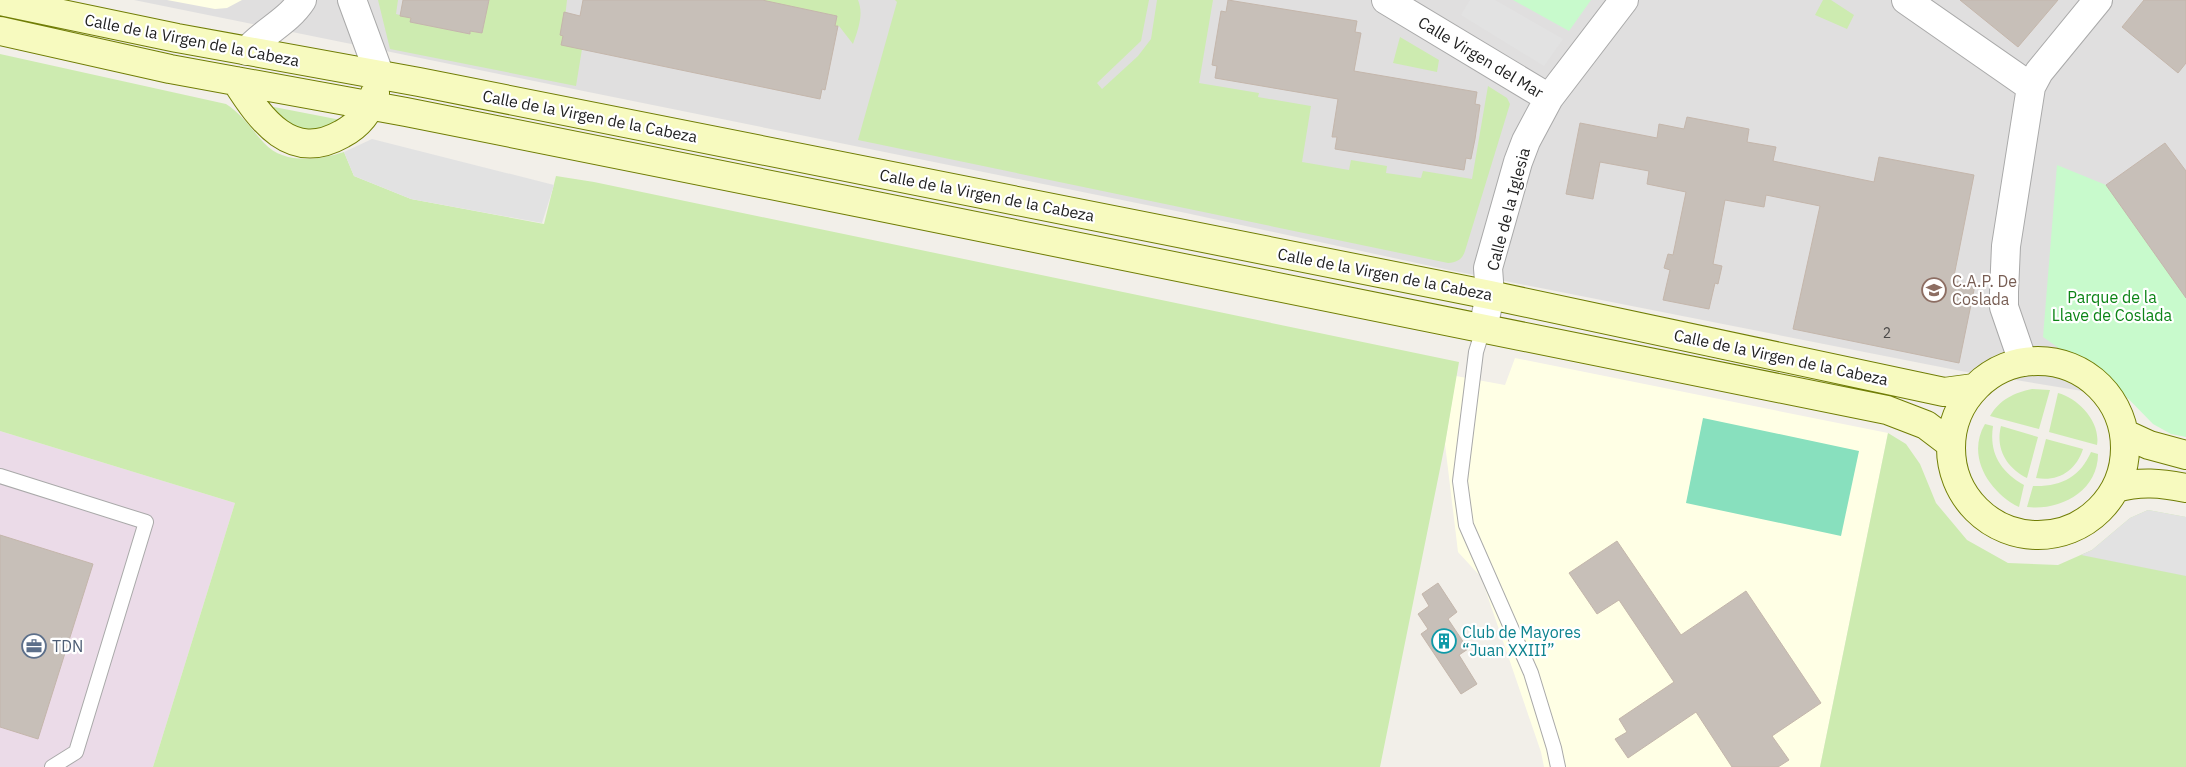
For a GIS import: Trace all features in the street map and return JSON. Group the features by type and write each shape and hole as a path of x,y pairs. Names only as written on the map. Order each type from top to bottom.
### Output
{"main road":[{"name":"Calle de la Virgen de la Cabeza","path":"0,1 247,51 429,84 1490,295 1944,392 1974,388"},
{"name":"Calle de la Virgen de la Cabeza","path":"0,31 170,69 236,80 846,200 1887,410 1926,425 1951,444"},
{"path":"236,80 253,108 269,126 282,136 296,142 315,144 329,141 347,131 371,107 380,76"},
{"path":"2023,362 2059,362 2085,373 2103,390 2117,410 2125,434 2124,462 2116,488 2104,506 2068,530 2048,534 2026,534 2012,530 1987,518 1971,504 1960,486 1952,465 1951,444 1954,424 1962,404 1974,388 2004,366 2023,362"},
{"path":"2125,434 2149,445 2186,455"},
{"path":"2116,488 2131,484 2158,482 2186,488"}],"street":[{"path":"247,51 256,41 280,23 302,0"},
{"path":"352,0 380,76"},
{"name":"Calle Virgen del Mar","path":"1386,0 1549,98"},
{"name":"Calle de la Iglesia","path":"1483,329 1490,295 1488,268 1518,162 1549,98 1624,0"},
{"path":"2023,362 2004,307 2004,292 2006,246 2031,87 2039,72 2098,0"},
{"path":"1908,1 2031,87"}],"lane":[{"path":"1483,329 1476,352 1460,481 1466,525 1531,673 1558,767"},
{"path":"0,476 146,522 76,752 52,767"}],"shaded area":[{"path":"134,0 2186,0 2186,408 1961,371 1449,270 1186,213"},
{"path":"167,0 242,0 227,8 215,9"},
{"path":"1470,0 1495,0 1563,39 1544,66 1461,15"},
{"path":"372,139 554,185 542,223 411,199 354,176 344,152"},
{"path":"1515,358 1888,433 1820,767 1544,767 1541,752 1481,577 1458,552 1445,444 1456,376 1505,385"},
{"path":"0,431 235,503 153,767 0,767"},
{"path":"2148,510 2186,517 2186,576 2081,555 2092,550 2130,518"}],"green space":[{"path":"378,0 398,0 396,14 411,18 410,22 469,34 470,31 482,33 489,0 567,0 563,36 582,49 576,86 390,49"},
{"path":"761,0 858,0 860,16 853,44 839,26 835,26 837,16"},
{"path":"895,0 1149,0 1141,41 1097,83 1102,89 1138,56 1151,39 1157,0 1213,0 1199,83 1259,93 1258,97 1311,106 1302,162 1349,170 1351,160 1387,166 1386,173 1421,178 1423,171 1472,179 1488,86 1507,98 1510,104 1465,251 1459,260 1448,263 858,140 897,2"},
{"path":"1513,0 1591,0 1569,31"},
{"path":"1823,0 1831,0 1854,15 1847,29 1815,15"},
{"path":"1400,37 1439,60 1437,72 1393,63"},
{"path":"0,54 226,104 242,117 264,143 281,155 302,159 324,157 344,152 354,176 411,199 544,224 556,176 594,182 1459,362 1445,444 1380,767 153,767 235,503 0,431"},
{"path":"274,107 341,120 319,130 304,132 290,125 272,109"},
{"name":"Parque de la Llave de Coslada","path":"2057,165 2106,185 2186,298 2186,437 2171,434 2153,424 2110,380 2087,368 2043,337"},
{"path":"2032,389 2050,390 2039,429 1990,416 2003,401"},
{"path":"2058,393 2073,400 2092,420 2097,436 2097,445 2049,432"},
{"path":"1703,418 1859,451 1841,536 1686,503"},
{"path":"1985,424 1993,426 1993,445 1998,460 2008,474 2024,485 2019,507 1998,492 1990,483 1979,460 1980,436"},
{"path":"2001,426 2038,437 2027,478 2014,469 2004,457 2000,442"},
{"path":"1888,433 1906,444 1920,464 1936,503 1967,540 2008,563 2058,565 2092,550 2130,518 2148,510 2186,517 2186,767 1820,767"},
{"path":"2046,439 2083,449 2076,463 2065,473 2052,478 2036,478"},
{"path":"2091,452 2098,454 2096,467 2084,489 2064,502 2052,506 2027,507 2033,486 2052,485 2068,479 2081,468"}],"building":[{"path":"403,0 489,0 482,33 470,31 470,34 410,22 411,18 400,16"},
{"path":"583,0 762,0 837,16 835,26 838,26 825,90 822,89 820,99 561,45 563,36 560,35 564,12 580,16"},
{"path":"1228,0 1357,21 1355,32 1361,33 1354,71 1477,92 1475,104 1480,105 1475,139 1471,159 1466,158 1464,170 1335,149 1337,137 1332,137 1338,99 1215,78 1217,66 1212,65 1221,11 1226,12"},
{"path":"1960,0 2058,0 2018,47"},
{"path":"2144,0 2186,0 2186,63 2178,73 2122,27"},
{"path":"1687,117 1749,129 1747,142 1776,147 1773,161 1874,182 1879,157 1974,175 1953,281 1975,285 1959,363 1793,329 1820,206 1766,195 1764,207 1725,200 1713,264 1722,266 1718,284 1715,283 1709,309 1663,300 1670,270 1664,268 1668,254 1673,255 1686,192 1647,184 1649,171 1600,162 1593,199 1566,194 1580,123 1657,138 1659,124 1684,129"},
{"path":"2165,143 2186,171 2186,298 2106,185"},
{"name":"TDN","path":"0,535 93,564 38,739 0,727"},
{"path":"1617,541 1681,635 1746,591 1821,703 1772,736 1789,760 1778,767 1732,767 1696,712 1628,758 1615,739 1627,732 1619,719 1674,682 1619,600 1597,614 1569,573"},
{"name":"Club de Mayores “Juan XXIII”","path":"1438,583 1457,612 1448,619 1468,649 1459,655 1477,684 1461,694 1421,634 1428,629 1418,614 1429,606 1422,594"}],"place":[{"name":"C.A.P. De Coslada","path":"1934,290"},
{"name":"Club de Mayores “Juan XXIII”","path":"1444,641"},
{"name":"TDN","path":"34,646"}]}
